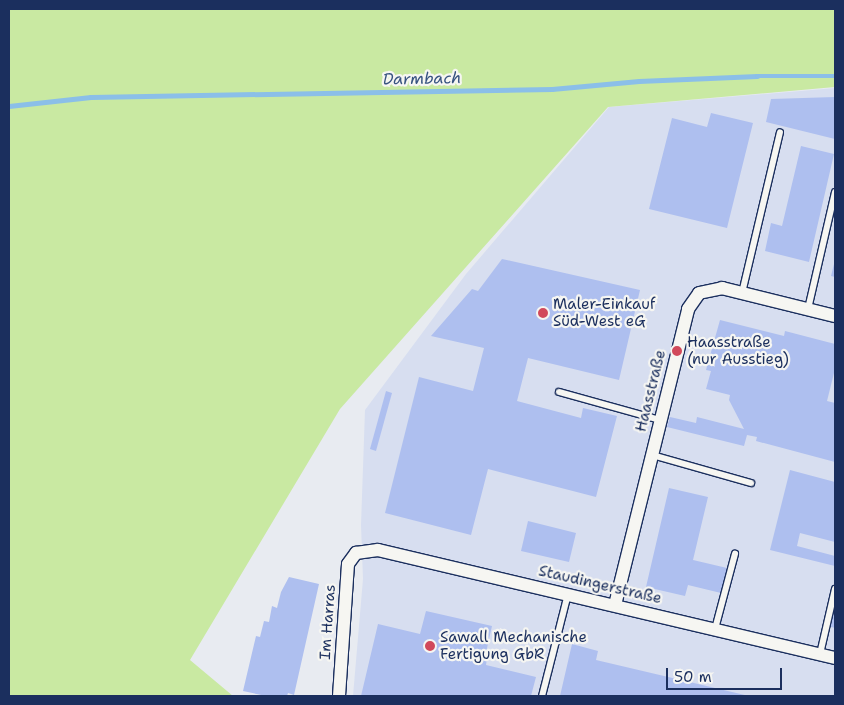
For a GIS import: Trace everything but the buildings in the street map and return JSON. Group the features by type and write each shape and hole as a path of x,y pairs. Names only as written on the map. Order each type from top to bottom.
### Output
{"street":[{"name":"Haasstraße","path":"615,605 688,309 699,293 722,288 835,316"},
{"name":"Staudingerstraße","path":"356,553 378,550 835,658"},
{"name":"Im Harras","path":"339,696 348,564 356,553"}],"lane":[{"path":"742,293 780,132"},
{"path":"808,309 835,192"},
{"path":"559,392 660,420"},
{"path":"652,455 752,483"},
{"path":"715,629 735,554"},
{"path":"820,654 835,589"},
{"path":"542,696 568,594"}],"shaded area":[{"path":"835,88 835,696 353,696 363,579 361,525 365,410 466,274 609,107"}],"green space":[{"path":"9,9 835,9 835,87 608,107 340,409 190,660 233,696 9,696"}],"waterway":[{"name":"Darmbach","path":"9,106 91,97 552,89 639,81 757,76 835,76"}],"place":[{"name":"Maler-Einkauf Süd-West eG","path":"543,313"},
{"name":"Haasstraße (nur Ausstieg)","path":"677,351"},
{"name":"Sawall Mechanische Fertigung GbR","path":"430,646"}]}
